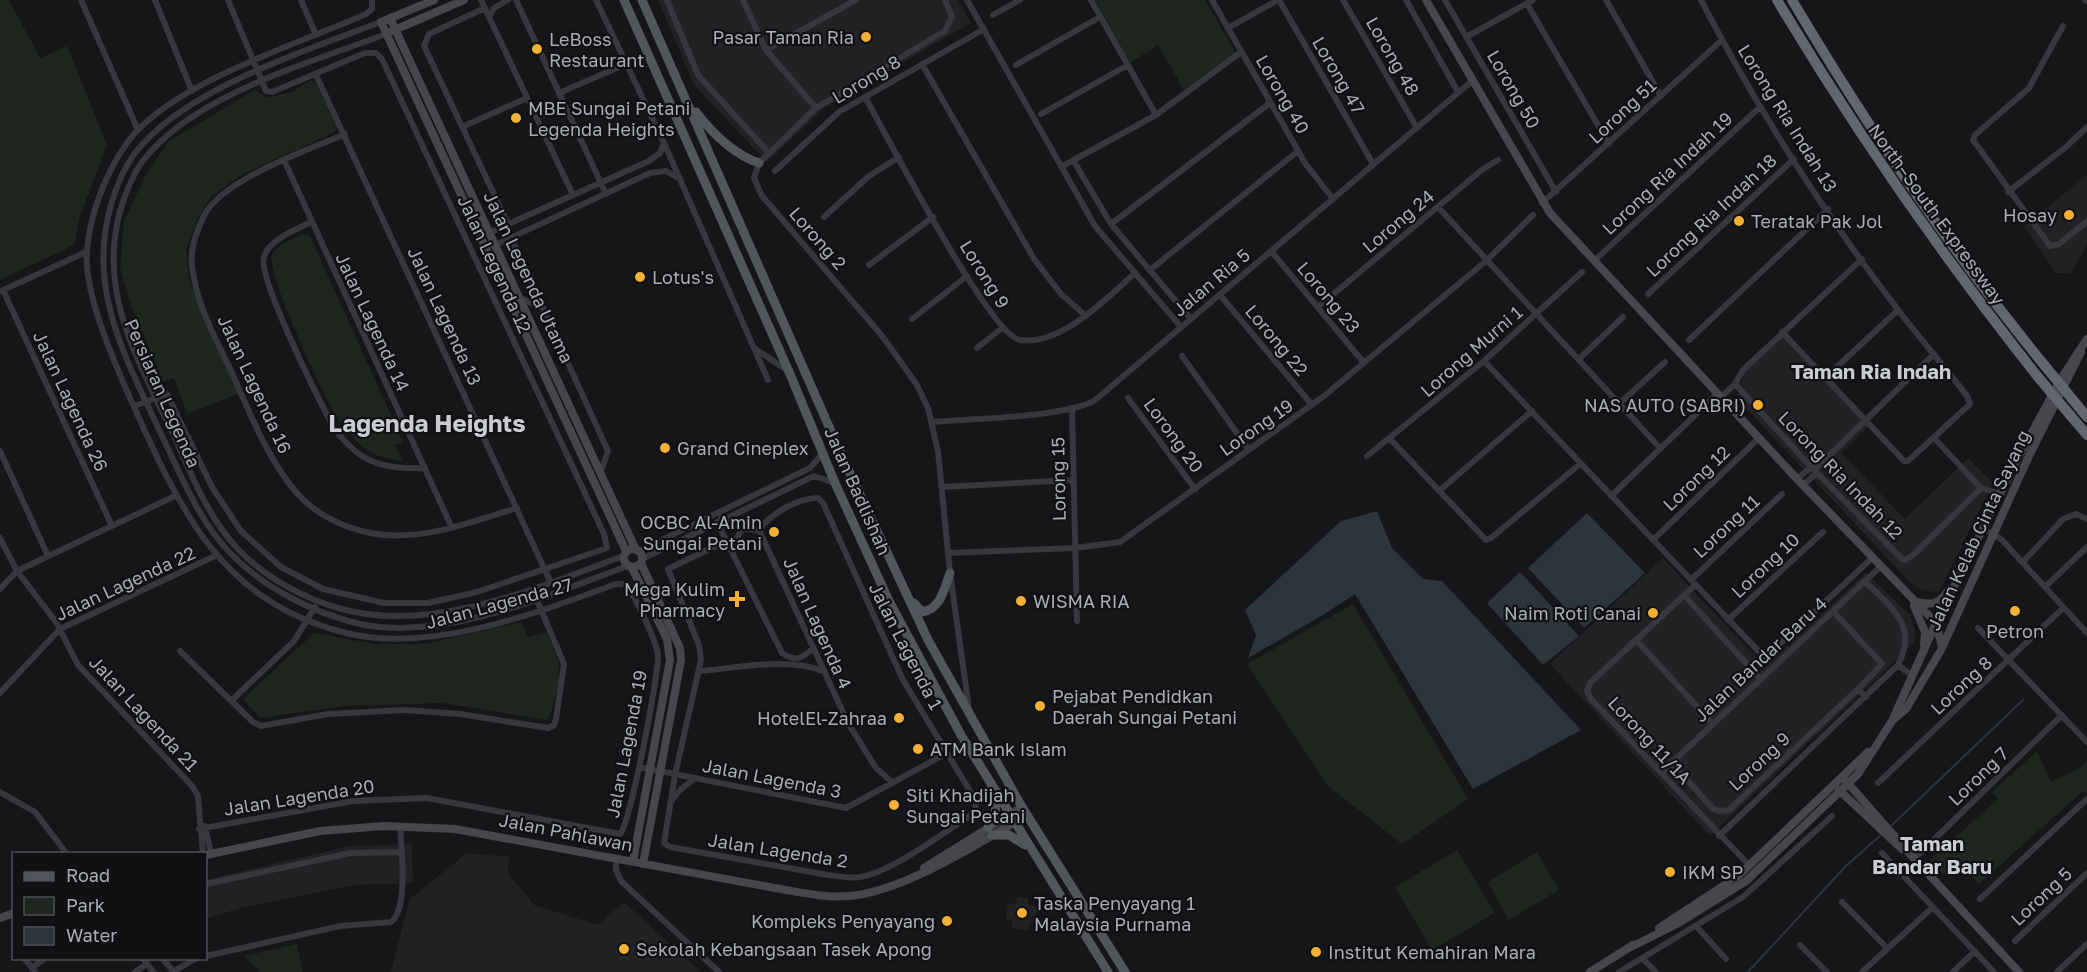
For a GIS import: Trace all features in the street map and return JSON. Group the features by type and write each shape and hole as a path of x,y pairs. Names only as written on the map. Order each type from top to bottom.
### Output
{"highway":[{"name":"North–South Expressway","path":"1777,0 1849,117 1911,209 2037,376 2074,411 2087,417"},
{"name":"North–South Expressway","path":"1792,0 1904,177 1969,269 2045,366 2087,435"}],"main road":[{"name":"Jalan Badlishah","path":"624,0 790,374 835,483 922,664 1011,819 1108,972"},
{"name":"Jalan Badlishah","path":"642,0 841,454 941,666 1025,811 1125,972"},
{"path":"687,101 725,143 738,153 759,163"},
{"path":"898,579 922,612 936,606 950,577"},
{"path":"995,791 997,808 990,831 1009,835 1030,848"}],"street":[{"path":"81,0 138,130"},
{"path":"155,0 192,91"},
{"path":"228,0 261,82"},
{"path":"301,0 316,35"},
{"name":"Jalan Lagenda 27","path":"372,0 372,9 366,14 253,62 192,91 138,130 115,163 102,194 86,252 103,335 175,496 217,555 261,596 308,621 376,639 419,639 450,634 540,610 621,583 628,587"},
{"name":"Persiaran Legenda","path":"434,0 256,71 196,102 156,130 129,161 113,197 101,247 103,281 120,345 185,484 220,542 261,579 314,609 363,624 410,628 451,622 536,598 629,567"},
{"name":"Persiaran Legenda","path":"464,0 386,34 261,82 207,108 159,142 134,174 123,201 113,237 113,280 124,326 194,480 231,541 272,577 317,601 365,614 409,617 450,611 550,581 625,554"},
{"path":"481,0 573,195"},
{"path":"489,17 494,8 506,0"},
{"path":"516,0 606,194"},
{"path":"596,0 664,143 768,380"},
{"path":"667,0 699,75 768,153"},
{"path":"743,0 766,50 816,108"},
{"path":"766,50 856,0"},
{"path":"759,163 816,108 945,31 952,17 945,0"},
{"path":"967,0 1095,226 1181,327"},
{"path":"993,15 1020,0"},
{"path":"1090,0 1156,115"},
{"name":"Lorong 40","path":"1212,0 1298,151 1332,199"},
{"path":"1228,28 1279,0"},
{"name":"Lorong 47","path":"1279,0 1373,165"},
{"name":"Lorong 48","path":"1343,0 1417,128"},
{"path":"1406,0 1458,93"},
{"path":"1426,0 1542,203 1800,482 1911,600 1936,623 1942,647"},
{"name":"Lorong 50","path":"1445,0 1556,192"},
{"path":"1606,0 1661,96"},
{"name":"Lorong Ria Indah 13","path":"1701,0 1760,107 1828,210 1898,310 1970,402 1934,438 1908,461 1904,461 1782,332"},
{"path":"1466,37 1530,2 1609,144"},
{"path":"484,8 429,34 424,41 425,50 508,224"},
{"path":"1016,65 1100,17"},
{"name":"Jalan Legenda Utama","path":"390,18 601,471 681,654 643,864"},
{"name":"Jalan Legenda Utama","path":"381,22 629,567 667,639 670,653 633,861"},
{"path":"2063,26 2029,88 1975,135 1973,140 2008,192 2050,246 2056,246 2087,221"},
{"name":"Lorong 8","path":"775,171 823,124 865,96 984,29"},
{"name":"Lorong 51","path":"1542,203 1722,40"},
{"name":"Jalan Legenda 12","path":"261,82 266,91 272,92 365,53 372,52 380,56 445,190 607,541 607,548 602,551 546,571"},
{"path":"1061,167 1156,115 1241,52"},
{"path":"559,93 626,64"},
{"path":"922,64 1034,259 1061,294 1086,316"},
{"path":"1041,114 1128,65"},
{"name":"Jalan Lagenda 13","path":"316,75 550,581"},
{"name":"Jalan Ria 5","path":"933,422 1072,408 1100,396 1472,81"},
{"name":"Lorong 9","path":"865,96 966,276 1002,328 1017,339 1026,340 1071,327 1135,273"},
{"path":"462,127 527,98"},
{"path":"1111,224 1270,103"},
{"name":"Lorong Ria Indah 19","path":"1594,261 1760,107"},
{"path":"2008,192 2066,147 2087,127"},
{"name":"Jalan Lagenda 16","path":"345,134 238,183 212,203 205,213 192,257 196,284 210,325 270,453 287,480 305,502 338,523 372,534 410,535 452,528 517,508"},
{"path":"480,237 657,156 664,143"},
{"path":"1150,270 1298,151"},
{"path":"824,217 869,176 899,157"},
{"name":"Lorong Ria Indah 18","path":"1648,294 1794,159"},
{"name":"Jalan Lagenda 14","path":"284,160 452,528"},
{"path":"1074,160 1111,224 1191,319"},
{"name":"Lorong 24","path":"1318,307 1483,169 1498,160"},
{"name":"Lorong 2","path":"759,163 754,178 762,196 889,345 917,385 933,422 942,487 950,577 967,685 969,713"},
{"path":"486,249 660,171 666,171 680,180"},
{"path":"445,190 466,181"},
{"path":"102,194 123,201"},
{"path":"1438,207 1536,315 1582,272"},
{"path":"1689,340 1828,210"},
{"name":"Lorong 19","path":"948,553 1075,548 1120,542 1312,405 1486,261 1533,215"},
{"path":"869,265 933,217"},
{"path":"311,222 269,247 263,263 268,285 306,370 334,427 354,450 381,465 423,468"},
{"path":"511,238 608,451 601,471"},
{"name":"Lorong 23","path":"1271,251 1364,363"},
{"path":"1,290 86,252"},
{"path":"1611,496 1660,448 1719,395 1735,384 1743,370 1862,259"},
{"path":"912,319 966,276"},
{"name":"Jalan Lagenda 26","path":"1,290 112,526"},
{"name":"Lorong 22","path":"1220,295 1312,405"},
{"path":"520,297 541,307"},
{"path":"1825,378 1898,310"},
{"name":"Lorong Murni 1","path":"1367,456 1485,360 1536,315 1660,448"},
{"path":"1579,359 1623,317"},
{"path":"977,348 1002,328"},
{"name":"Jalan Kelab Cinta Sayang","path":"1892,721 1911,675 2000,494 2062,377 2085,342"},
{"name":"Jalan Kelab Cinta Sayang","path":"1631,947 1677,924 1746,881 1850,784 1892,721 1906,709 1942,647 2028,458 2080,358 2085,342"},
{"path":"752,346 778,362 790,374"},
{"path":"1800,482 1934,354"},
{"path":"1182,356 1249,450"},
{"path":"1485,360 1728,620"},
{"path":"1620,404 1665,362"},
{"name":"Lorong Ria Indah 12","path":"1735,384 1814,470 1898,556 1905,560 1912,556 1981,488"},
{"path":"134,406 165,393 171,399 212,486 241,531 275,563 304,580 354,598 404,604 460,596 546,571"},
{"name":"Lorong 20","path":"1128,398 1195,489"},
{"name":"Lorong 15","path":"1072,408 1077,621"},
{"path":"1439,491 1532,411"},
{"name":"Lorong 12","path":"1653,540 1759,438"},
{"path":"1934,438 1981,488 2000,494"},
{"path":"1390,439 1486,540 1580,464"},
{"path":"0,451 48,556"},
{"path":"629,567 639,556 718,512 810,468 822,454"},
{"path":"625,554 639,556 720,521 814,476 835,483"},
{"path":"942,487 1073,480"},
{"name":"Lorong 11","path":"1693,583 1782,494"},
{"path":"0,589 17,571 175,496"},
{"name":"Jalan Lagenda 1","path":"759,530 774,514 811,498 818,498 823,503 903,680 976,801 975,811"},
{"path":"718,512 726,541 782,652 793,659 799,659 813,648"},
{"path":"2022,562 2047,535 2070,515 2076,513 2087,519"},
{"path":"720,521 741,529 759,530"},
{"path":"1983,528 1994,533 2087,633"},
{"path":"731,549 741,529"},
{"name":"Jalan Lagenda 4","path":"759,530 822,671 848,723 876,768 893,783"},
{"name":"Lorong 10","path":"1728,620 1822,532"},
{"name":"Jalan Lagenda 21","path":"0,538 17,571 60,629 78,665 192,786 198,796 206,852"},
{"name":"Jalan Lagenda 2","path":"726,541 668,569 699,645 700,671 662,838 670,848 849,878 866,876 899,861 975,811"},
{"path":"2044,587 2087,547"},
{"name":"Jalan Lagenda 22","path":"0,693 60,629 217,555"},
{"name":"Jalan Bandar Baru 4","path":"1728,620 1762,656 1768,657 1872,558"},
{"name":"Jalan Bandar Baru 4","path":"1661,773 1880,567"},
{"path":"1719,836 1898,665 1906,647 1904,624 1865,581"},
{"path":"1911,600 1930,605 1937,603 1956,582"},
{"name":"Lorong 11/1A","path":"1693,583 1684,595 1590,683 1587,691 1591,699 1749,866"},
{"name":"Jalan Lagenda 19","path":"616,835 623,832 627,823 658,656 628,587"},
{"path":"1684,595 1761,680"},
{"path":"180,651 253,722 261,726 328,714 405,710 450,712 550,728 556,719 565,669 561,654 536,598"},
{"path":"1911,600 1925,632 1923,651"},
{"path":"231,701 294,641 308,621 317,601"},
{"name":"Lorong 8","path":"1878,783 2063,608"},
{"name":"Lorong 9","path":"1672,763 1713,808 1720,812 1729,810 1858,689 1882,664 1833,611"},
{"path":"1936,623 1952,622"},
{"path":"1978,628 2087,742"},
{"path":"1636,640 1713,724"},
{"path":"771,664 782,652"},
{"path":"700,671 771,664 808,666 822,671"},
{"path":"1898,665 1911,675"},
{"path":"1858,689 1866,697"},
{"name":"Lorong 7","path":"1912,857 2062,715"},
{"name":"Jalan Kelab Cinta Sayang","path":"1590,972 1631,947 1749,866 1872,748"},
{"name":"Jalan Lagenda 3","path":"639,767 840,809 850,807 947,753"},
{"path":"1842,776 1875,819"},
{"path":"669,803 694,778"},
{"path":"1756,784 1764,793"},
{"path":"1833,784 1895,839 2019,972"},
{"path":"0,792 35,812 65,852"},
{"name":"Jalan Lagenda 20","path":"202,828 343,802 427,798 616,835"},
{"path":"1980,899 2087,799"},
{"name":"Jalan Pahlawan","path":"207,854 307,832 400,826 483,833 828,896 867,894 916,874 1025,811"},
{"path":"1619,972 1743,897 1832,816"},
{"path":"207,956 340,926 391,922 397,915 402,891 400,826"},
{"path":"207,884 351,853 402,852"},
{"path":"1882,854 1994,972"},
{"path":"616,858 616,870 621,881 719,972"},
{"name":"Lorong 5","path":"2015,941 2087,873"},
{"path":"1842,902 1887,948"},
{"path":"1862,972 1933,907"},
{"path":"1696,926 1726,959"},
{"path":"2057,972 2087,944"},
{"path":"1800,945 1827,972"},
{"path":"1953,972 1975,951"},
{"path":"1642,958 1656,972"},
{"path":"172,971 193,960"},
{"path":"135,972 145,961 153,972"}],"shaded area":[{"path":"658,0 958,0 971,23 824,108 767,162 694,85"},
{"path":"2087,175 2087,245 2071,273 2056,273 2024,226"},
{"name":"Taman Ria Indah","path":"1786,332 1872,423 1841,453 1905,519 1968,458 1993,483 1938,593 1920,589 1909,581 1744,406 1738,394 1745,371"},
{"path":"1663,558 1765,667 1866,573 1911,616 1916,636 1914,643 1710,836 1550,664"},
{"path":"412,844 413,883 354,885 240,908 207,919 207,880 349,846"},
{"path":"467,853 509,857 508,873 534,905 578,919 598,925 624,902 701,972 391,972 409,900"},
{"name":"Taska Penyayang 1 Malaysia Purnama","path":"1017,897 1028,898 1028,905 1038,906 1037,923 1030,923 1029,930 1011,928 1012,921 1006,921 1008,903 1016,904"}],"green space":[{"path":"0,0 9,0 40,58 67,46 107,145 80,216 74,245 0,280"},
{"path":"1095,0 1205,0 1236,53 1184,90 1158,45 1130,63"},
{"path":"311,80 317,86 337,128 335,132 243,174 212,196 199,216 186,250 189,280 239,393 187,414 174,378 163,382 129,300 120,267 124,221 146,174 169,141 255,90 267,98 294,91"},
{"path":"302,234 310,236 403,442 395,445 403,461 373,454 356,441 339,421 309,361 286,308 272,266 274,251"},
{"path":"1353,604 1468,799 1402,844 1328,786 1247,664"},
{"path":"522,622 528,637 546,633 559,665 558,683 550,716 546,720 443,703 344,706 260,718 243,699 314,633 376,644 425,644"},
{"path":"2037,751 2051,782 2078,769 2087,761 2087,794 2083,791 1979,884 1958,862 1944,875 1930,860 1998,799 1992,792"},
{"path":"1457,850 1495,913 1432,950 1395,887"},
{"path":"1537,852 1559,890 1508,920 1488,882"},
{"path":"297,944 303,972 261,972 244,956"}],"water":[{"path":"1377,511 1392,548 1423,579 1442,581 1581,730 1473,789 1355,594 1248,658 1256,635 1245,610 1341,521"},
{"path":"1587,513 1645,573 1584,628 1528,568"},
{"path":"1520,572 1579,636 1543,665 1487,603"}],"waterway":[{"path":"1891,826 2023,700"},
{"path":"1748,972 1846,866 1882,834"}],"place":[{"name":"Pasar Taman Ria","path":"866,37"},
{"name":"LeBoss Restaurant","path":"537,49"},
{"name":"MBE Sungai Petani Legenda Heights","path":"516,118"},
{"name":"Hosay","path":"2069,215"},
{"name":"Teratak Pak Jol","path":"1739,221"},
{"name":"Lotus's","path":"640,277"},
{"name":"NAS AUTO (SABRI)","path":"1758,405"},
{"name":"Grand Cineplex","path":"665,448"},
{"name":"OCBC Al-Amin Sungai Petani","path":"774,532"},
{"name":"Mega Kulim Pharmacy","path":"737,599"},
{"name":"WISMA RIA","path":"1021,601"},
{"name":"Petron","path":"2015,611"},
{"name":"Naim Roti Canai","path":"1653,613"},
{"name":"Pejabat Pendidkan Daerah Sungai Petani","path":"1040,706"},
{"name":"HotelEl-Zahraa","path":"899,718"},
{"name":"ATM Bank Islam","path":"918,749"},
{"name":"Siti Khadijah Sungai Petani","path":"894,805"},
{"name":"IKM SP","path":"1670,872"},
{"name":"Taska Penyayang 1 Malaysia Purnama","path":"1022,913"},
{"name":"Kompleks Penyayang","path":"947,921"},
{"name":"Sekolah Kebangsaan Tasek Apong","path":"624,949"},
{"name":"Institut Kemahiran Mara","path":"1316,952"}],"district":[{"name":"Taman Ria Indah","path":"1871,371"},
{"name":"Lagenda Heights","path":"427,422"},
{"name":"Taman Bandar Baru","path":"1932,854"}]}
